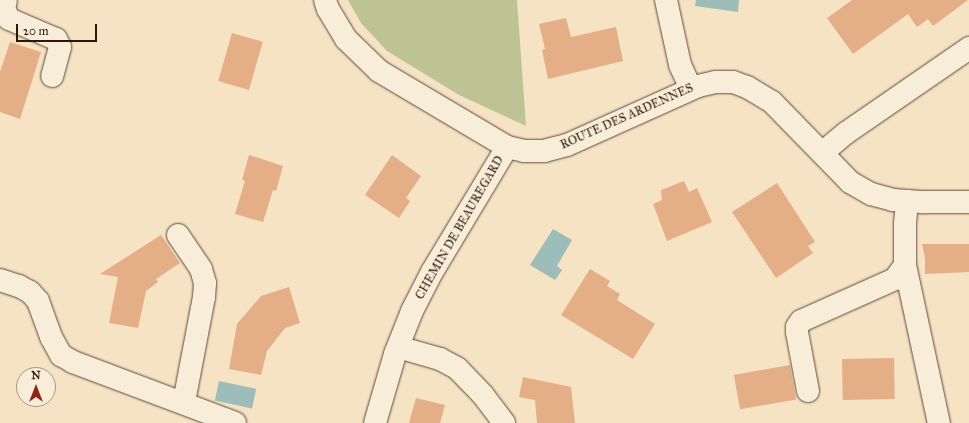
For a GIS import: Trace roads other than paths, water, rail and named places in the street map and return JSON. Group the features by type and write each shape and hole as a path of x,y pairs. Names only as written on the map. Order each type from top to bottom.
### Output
{"street":[{"path":"6,0 4,8 10,19 56,39 60,47 52,76"},
{"name":"ROUTE DES ARDENNES","path":"325,0 328,9 346,39 379,71 507,147 524,151 544,151 567,145 698,86 716,82 733,82 747,87 772,102 850,182 871,194 893,200 969,202"},
{"path":"666,0 680,65 691,89"},
{"path":"822,153 846,133 969,48"},
{"name":"CHEMIN DE BEAUREGARD","path":"375,423 398,347 412,311 432,272 507,147"},
{"path":"907,201 905,223 905,265 939,423"},
{"path":"178,236 201,269 205,283 204,297 184,402"},
{"path":"808,391 797,332 797,327 801,321 895,280 905,265"},
{"path":"0,280 19,286 30,292 38,301 50,337 61,355 73,362 184,402 236,423"},
{"path":"398,347 440,359 457,368 483,395 504,423"}],"water":[{"path":"696,0 739,0 738,12 695,6"},
{"path":"553,229 572,240 557,266 562,270 555,280 530,265"},
{"path":"219,381 256,389 252,408 215,401"}]}
